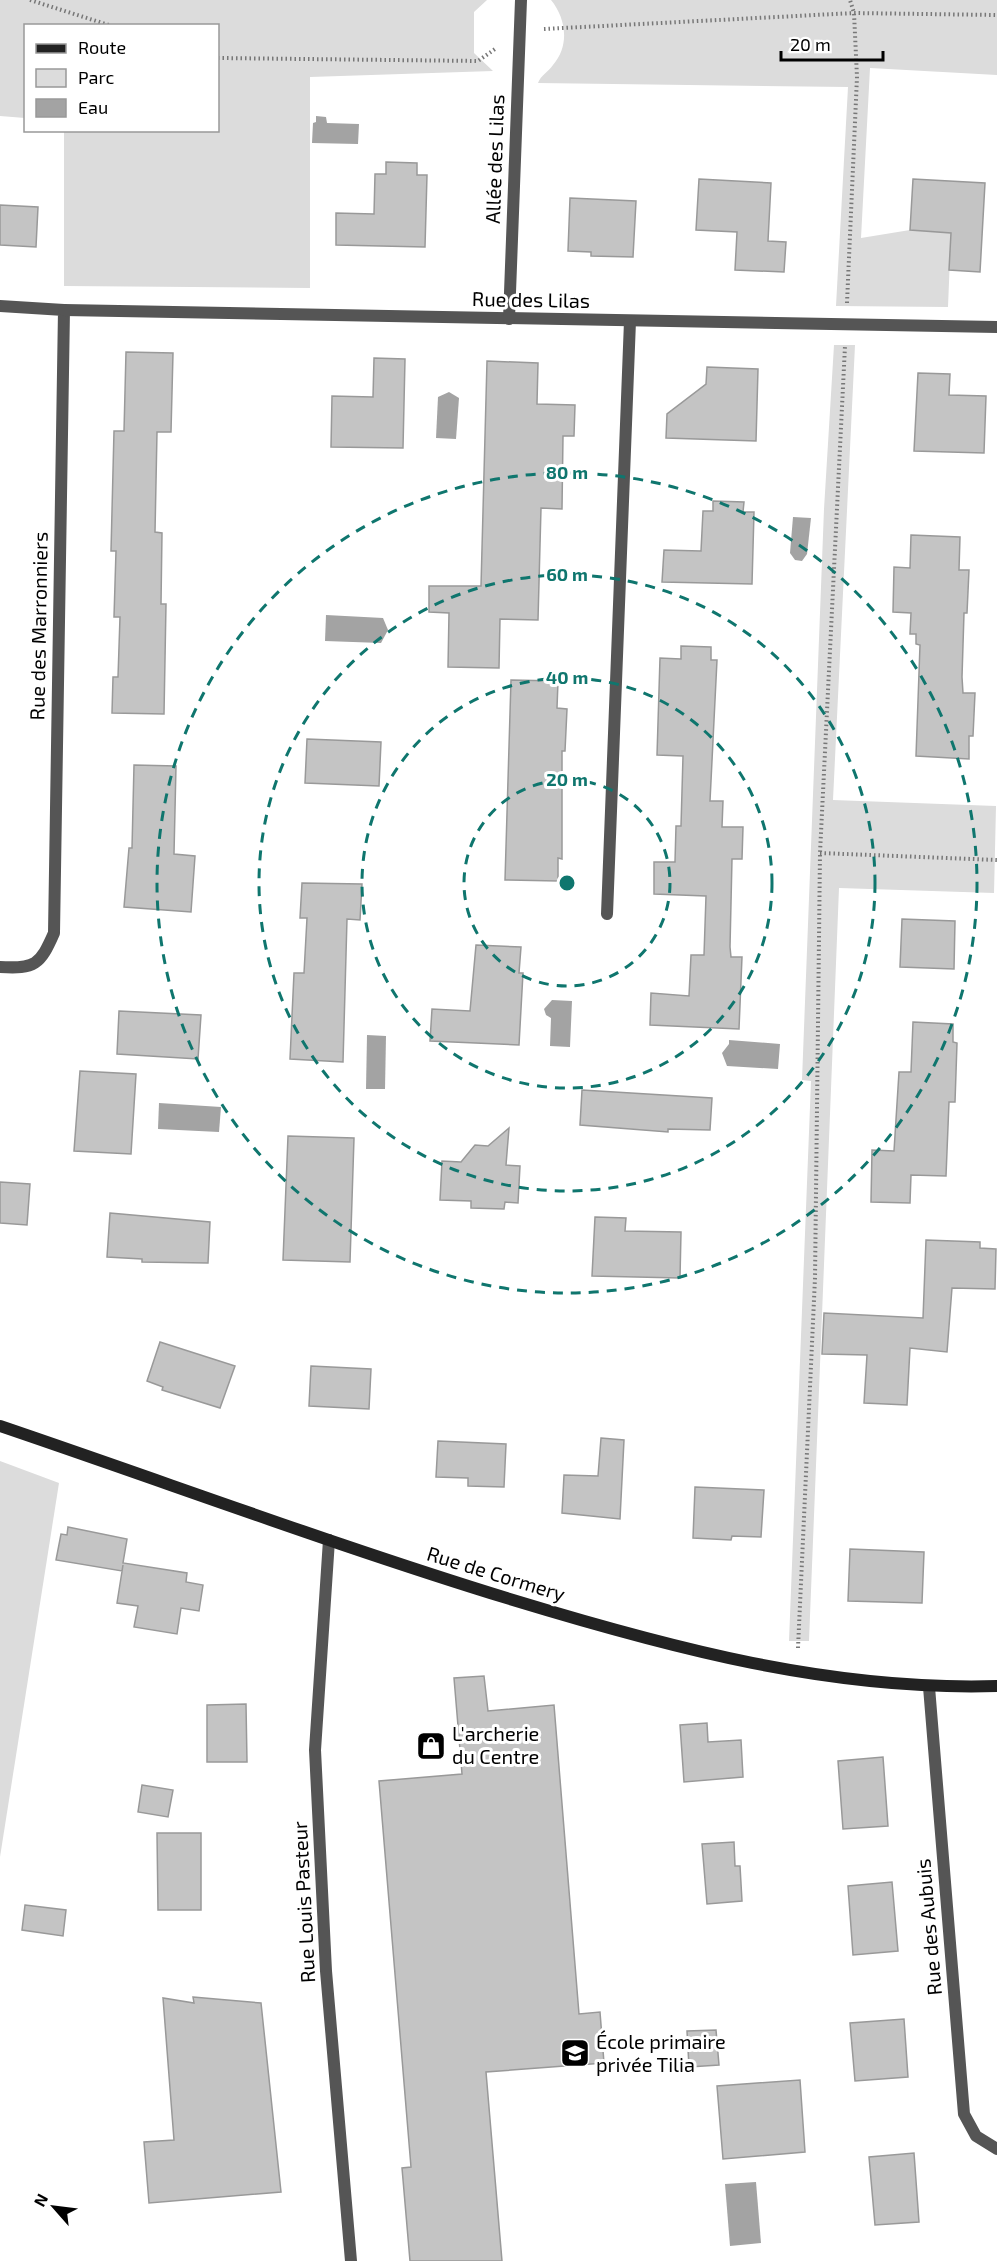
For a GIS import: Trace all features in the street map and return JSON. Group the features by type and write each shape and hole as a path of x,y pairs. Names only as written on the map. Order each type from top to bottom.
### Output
{"main road":[{"name":"Rue de Cormery","path":"0,1426 426,1574 632,1637 796,1673 929,1687 997,1686"}],"street":[{"name":"Allée des Lilas","path":"509,319 521,0"},
{"path":"0,306 64,310"},
{"name":"Rue des Lilas","path":"64,310 997,327"},
{"name":"Rue des Marronniers","path":"0,967 27,969 44,956 54,933 64,310"},
{"path":"607,914 630,321"},
{"name":"Rue Louis Pasteur","path":"329,1540 315,1750 326,1971 351,2261"},
{"name":"Rue des Aubuis","path":"929,1687 964,2114 976,2136 997,2149"}],"path":[{"path":"30,0 106,24"},
{"path":"796,1673 815,1278 820,853 856,89 854,13 850,0"},
{"path":"219,58 478,61 519,30 854,13 997,15"},
{"path":"820,853 997,860"}],"green space":[{"path":"0,0 487,0 474,12 474,53 493,71 310,77 310,288 64,286 64,132 219,132 219,24 24,24 24,118 0,116"},
{"path":"551,0 997,0 997,75 870,68 861,238 910,230 951,233 948,307 836,306 848,87 538,83 558,57 564,41 563,23"},
{"path":"834,345 855,345 833,800 996,806 994,893 839,888 809,1641 789,1641 811,1081 802,1080 824,509"},
{"path":"0,1461 59,1483 0,1857"}],"water":[{"path":"316,116 326,117 327,123 359,124 358,144 312,143 313,123 316,122"},
{"path":"449,392 459,398 456,439 436,438 438,397"},
{"path":"793,517 811,518 807,554 802,561 795,560 790,553"},
{"path":"326,615 383,618 388,630 381,643 325,641"},
{"path":"552,1000 572,1001 570,1047 550,1046 551,1018 546,1015 544,1009"},
{"path":"367,1035 386,1036 385,1089 366,1089"},
{"path":"729,1040 780,1044 778,1069 727,1066 722,1053 729,1044"},
{"path":"159,1103 221,1107 219,1132 158,1129"},
{"path":"756,2182 761,2243 730,2246 725,2184"}],"building":[{"path":"386,162 417,163 417,175 427,175 425,247 336,245 336,213 374,214 375,174 386,174"},
{"path":"699,179 771,183 768,241 786,242 784,272 735,270 737,232 696,230"},
{"path":"913,179 985,183 980,272 949,270 951,233 910,230"},
{"path":"570,198 636,201 633,257 591,256 591,252 568,251"},
{"path":"0,205 38,207 36,247 0,245"},
{"path":"126,352 173,353 171,432 157,432 155,532 162,533 161,604 166,604 164,714 112,713 113,677 118,677 120,617 114,617 116,551 111,551 114,431 124,431"},
{"path":"374,358 405,359 403,448 331,447 332,396 373,397"},
{"path":"487,361 538,363 537,404 575,405 574,436 563,436 562,509 541,508 538,620 500,619 499,668 448,667 449,613 429,612 429,586 481,586"},
{"path":"707,367 758,369 756,441 666,438 667,414 706,384"},
{"path":"918,373 950,374 949,395 986,396 984,453 914,451"},
{"path":"713,501 744,502 743,512 754,512 752,584 662,582 664,550 701,551 703,511 713,511"},
{"path":"911,535 960,537 959,570 969,570 967,613 964,613 962,677 963,693 975,693 973,736 969,736 969,759 916,756 920,645 916,644 916,634 910,634 911,613 893,612 894,567 910,568"},
{"path":"681,646 711,647 711,660 717,660 710,801 723,801 722,827 743,827 742,859 732,859 730,947 731,957 742,957 739,1029 650,1025 651,993 689,996 691,955 704,955 706,896 654,894 654,862 675,862 676,826 681,826 683,756 657,755 660,658 681,659"},
{"path":"511,680 558,681 557,708 567,709 565,751 562,751 562,859 558,858 558,881 505,880"},
{"path":"307,739 381,742 379,786 305,783"},
{"path":"134,765 176,766 174,854 195,856 191,912 124,907 129,848 132,848"},
{"path":"302,883 362,884 360,920 347,919 343,1062 290,1059 294,973 304,973 307,918 300,918"},
{"path":"902,919 955,921 954,969 900,967"},
{"path":"476,945 521,947 519,973 523,973 519,1045 430,1041 432,1009 470,1011"},
{"path":"119,1011 201,1015 198,1059 117,1054"},
{"path":"913,1022 953,1024 953,1042 957,1043 955,1102 949,1102 946,1176 911,1175 910,1203 871,1202 872,1150 894,1151 899,1072 911,1072"},
{"path":"80,1071 136,1074 131,1154 74,1151"},
{"path":"582,1090 712,1098 710,1130 668,1129 668,1132 580,1125"},
{"path":"509,1128 506,1165 520,1166 518,1203 505,1202 504,1209 471,1208 471,1201 440,1200 442,1161 461,1162 475,1145 488,1146"},
{"path":"288,1136 354,1138 350,1262 283,1260"},
{"path":"0,1182 30,1184 27,1225 0,1223"},
{"path":"110,1213 210,1222 208,1263 142,1262 142,1259 107,1257"},
{"path":"595,1217 626,1218 625,1231 681,1232 680,1278 592,1276"},
{"path":"926,1240 980,1242 980,1248 996,1249 995,1289 952,1288 947,1352 910,1348 907,1405 864,1403 867,1355 822,1354 824,1313 923,1318"},
{"path":"160,1342 235,1366 220,1408 162,1390 163,1387 147,1381"},
{"path":"311,1366 371,1369 369,1409 309,1406"},
{"path":"601,1438 624,1440 620,1519 562,1513 564,1475 598,1476"},
{"path":"438,1441 506,1444 504,1487 468,1486 468,1478 436,1477"},
{"path":"695,1487 764,1490 761,1537 732,1536 731,1540 693,1538"},
{"path":"68,1527 127,1539 123,1563 187,1573 186,1582 203,1585 199,1611 181,1608 177,1634 134,1627 138,1606 117,1603 123,1565 122,1571 56,1560 61,1534 67,1535"},
{"path":"850,1549 924,1552 922,1603 848,1601"},
{"path":"484,1676 488,1711 554,1705 579,2014 600,2012 604,2063 486,2072 502,2261 410,2261 402,2168 411,2167 379,1781 462,1774 454,1678"},
{"path":"246,1704 247,1762 207,1762 207,1705"},
{"path":"707,1723 708,1742 741,1740 743,1777 684,1782 680,1725"},
{"path":"883,1757 888,1826 843,1829 838,1761"},
{"path":"142,1785 173,1790 168,1817 138,1812"},
{"path":"157,1833 201,1833 201,1910 158,1910"},
{"path":"734,1842 735,1866 740,1866 742,1901 707,1904 702,1844"},
{"path":"892,1882 898,1951 853,1955 848,1886"},
{"path":"25,1905 66,1910 63,1936 22,1930"},
{"path":"193,1997 261,2003 281,2192 149,2203 144,2142 174,2140 163,1998 194,2003"},
{"path":"904,2019 908,2077 855,2081 850,2023"},
{"path":"716,2030 719,2065 689,2067 687,2031"},
{"path":"800,2080 805,2152 723,2159 717,2086"},
{"path":"914,2153 919,2222 875,2225 869,2157"}],"place":[{"name":"L'archerie du Centre","path":"431,1746"},
{"name":"École primaire privée Tilia","path":"575,2053"}]}
